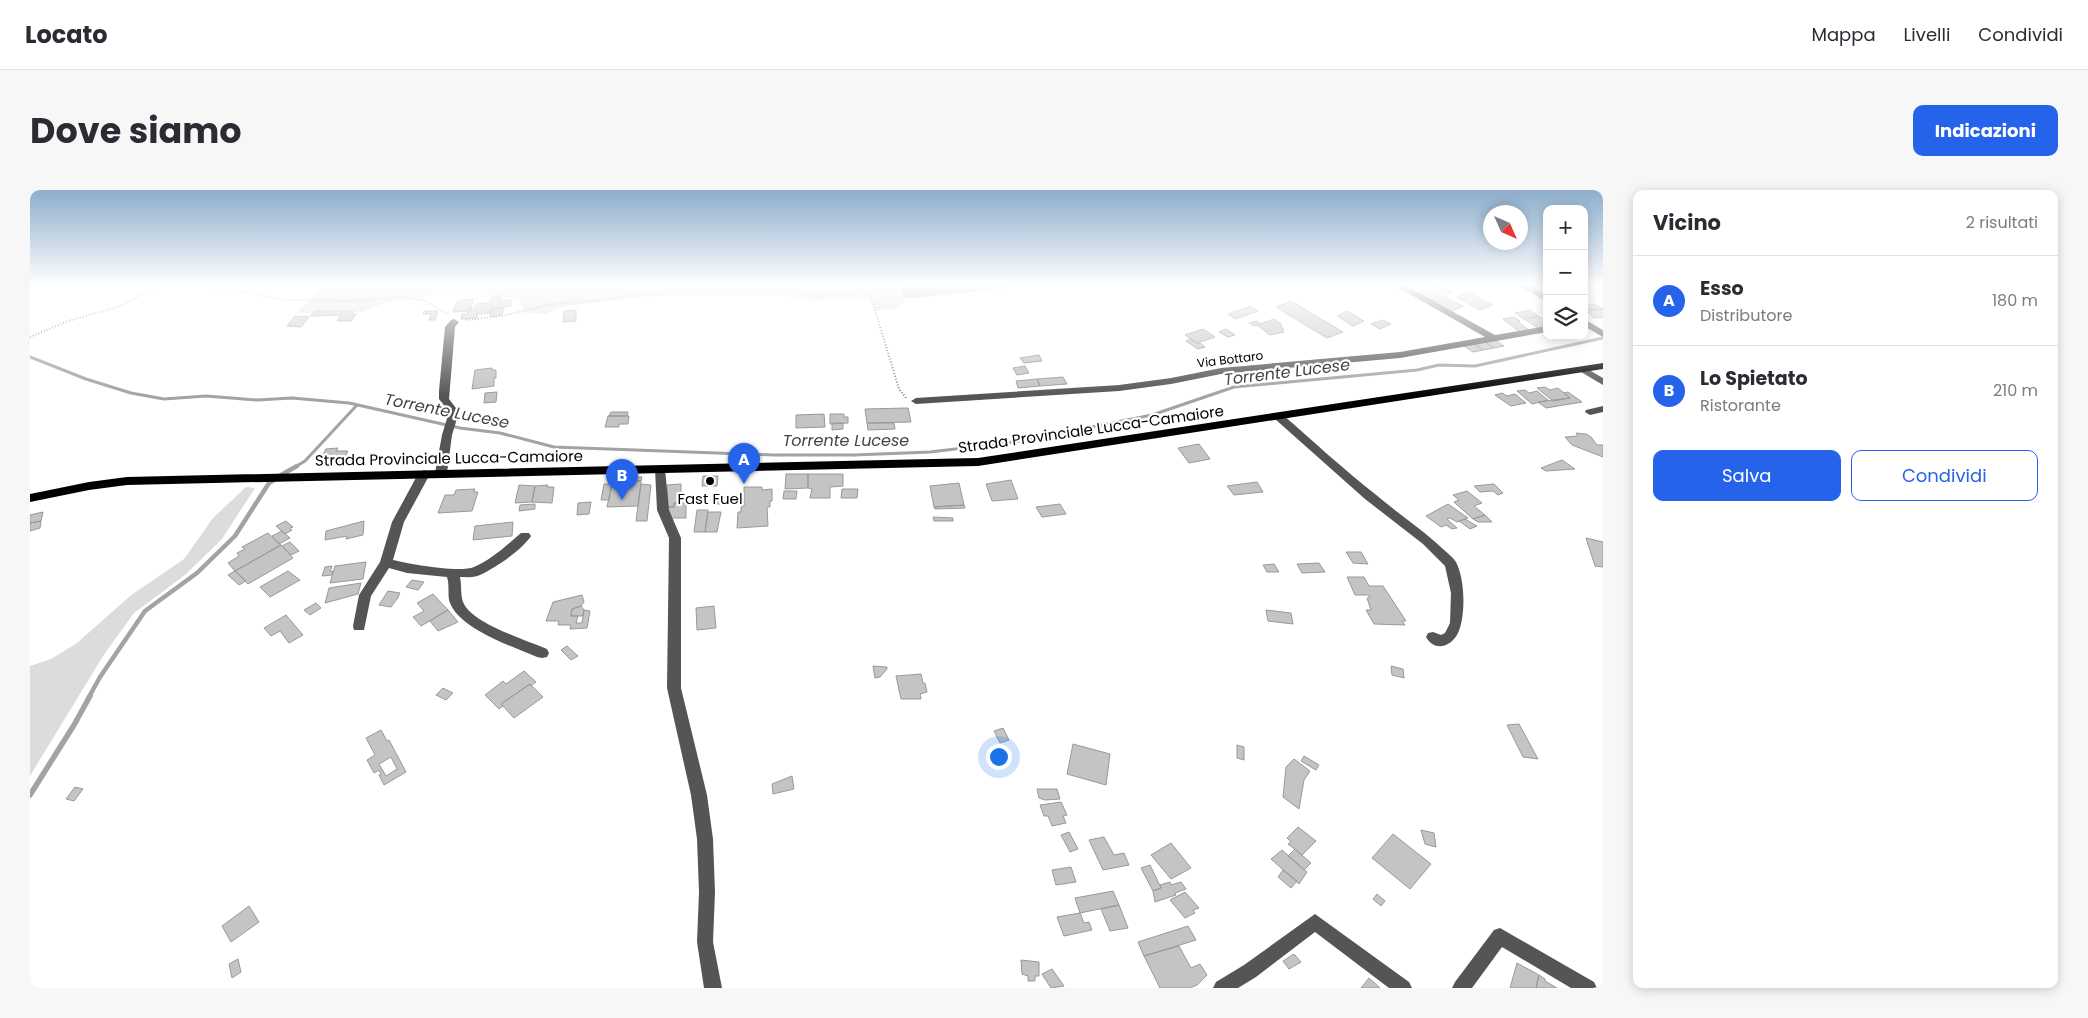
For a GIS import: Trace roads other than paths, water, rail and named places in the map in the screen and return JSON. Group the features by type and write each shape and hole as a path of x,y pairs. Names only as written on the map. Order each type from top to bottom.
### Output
{"main road":[{"name":"Strada Provinciale Lucca-Camaiore","path":"30,498 127,481 978,462 1603,366"}],"street":[{"path":"1463,321 1493,338"},
{"path":"441,473 447,436 454,412 444,399 444,391 450,328 454,322"},
{"path":"1588,324 1603,334"},
{"name":"Via Bottaro","path":"916,401 1119,388 1171,381 1221,371 1400,355 1543,330"},
{"path":"1584,370 1603,382"},
{"path":"1603,382 1597,384 1603,390"},
{"path":"1590,412 1603,409"},
{"path":"1279,417 1369,496 1427,541 1450,564 1457,593 1456,623 1450,636 1442,642 1433,637"},
{"path":"660,469 662,510 675,538 674,688 699,795 705,839 706,942 713,988"},
{"path":"359,626 365,595 386,563 398,522 424,474"},
{"path":"386,563 407,568 452,573 475,572 511,549 525,536"},
{"path":"452,573 456,585 456,602 462,612 477,624 542,653"},
{"path":"1222,988 1250,970 1315,922 1403,988"},
{"path":"1461,988 1500,936 1588,988"}],"waterway":[{"name":"Torrente Lucese","path":"30,357 86,379 131,393 164,399 206,396 257,400 292,398 349,403 460,428 500,433 554,447 773,455 854,455 930,452 1022,441 1152,415 1234,387 1417,370 1439,365 1475,366 1603,338"},
{"path":"295,467 305,461 357,405"},
{"path":"281,475 297,466"},
{"path":"89,697 100,677 145,611 197,573 235,536 269,483 274,480"},
{"path":"30,795 90,696"}],"place":[{"name":"Fast Fuel","path":"710,481"},
{"name":"Esso","path":"744,484"},
{"name":"Lo Spietato","path":"622,500"}]}
